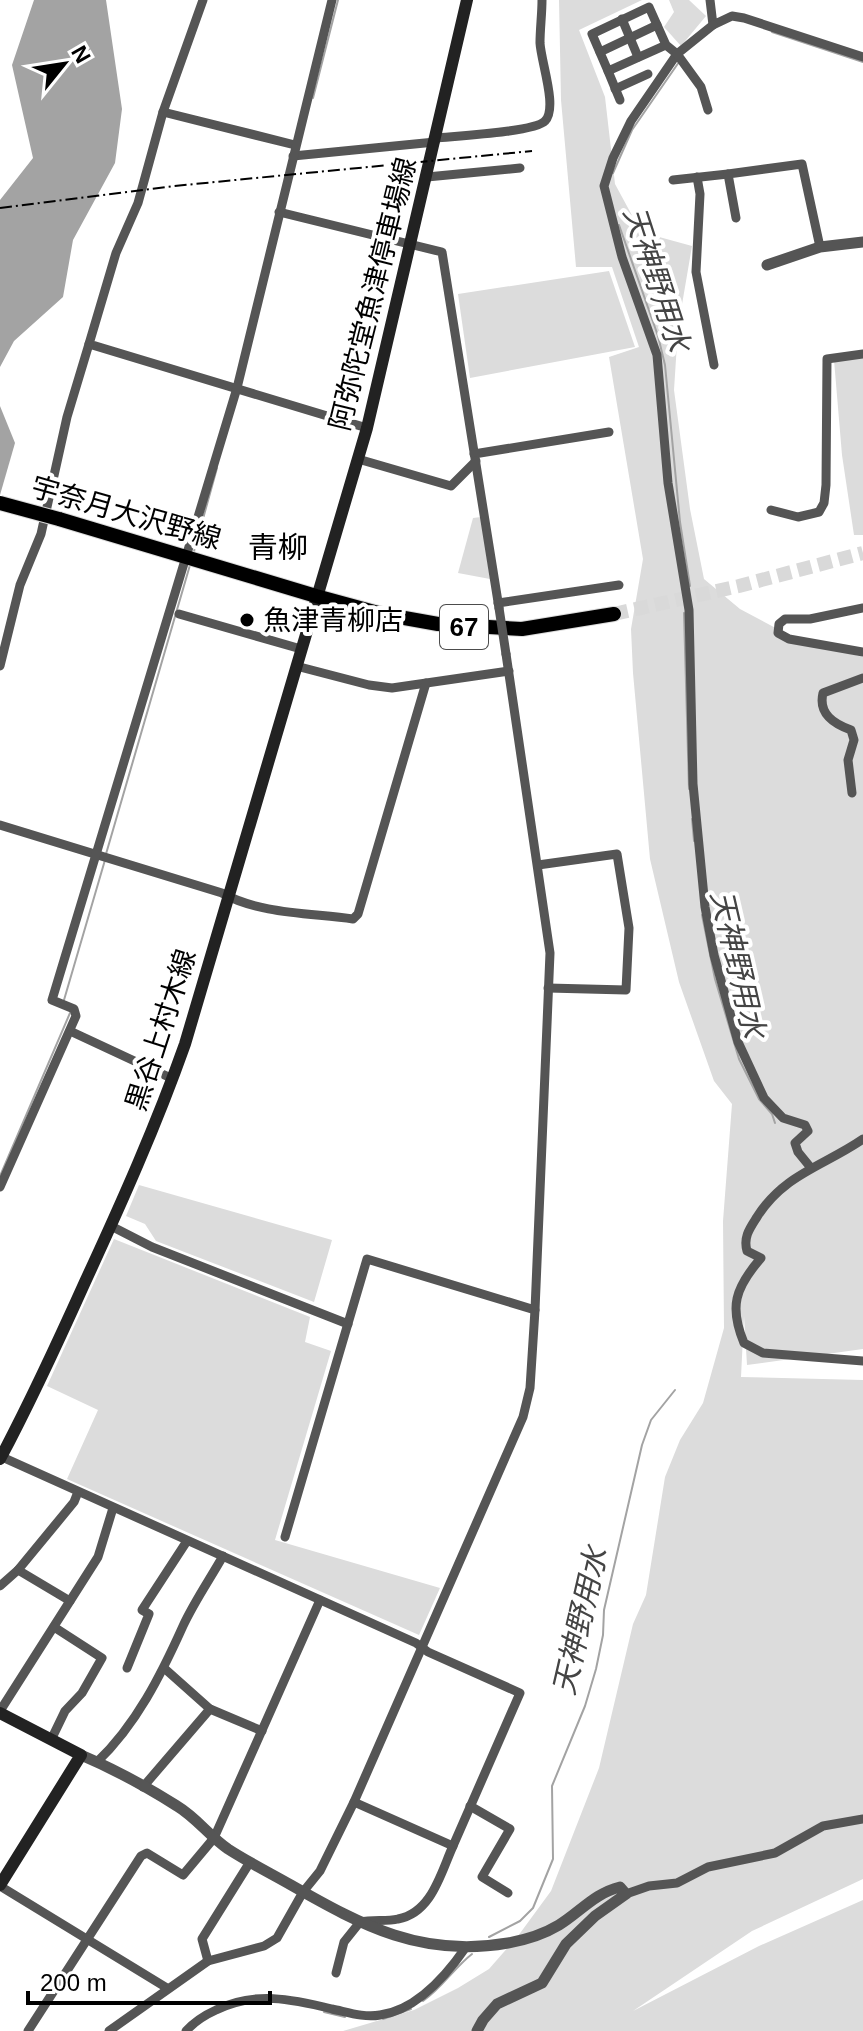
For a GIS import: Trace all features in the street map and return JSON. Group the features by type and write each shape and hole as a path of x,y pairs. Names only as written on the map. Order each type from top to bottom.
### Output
{"main road":[{"name":"阿弥陀堂魚津停車場線","path":"316,596 367,428 467,0"},
{"name":"宇奈月大沢野線","path":"0,503 382,614 457,627 522,629 614,614"},
{"name":"黒谷上村木線","path":"0,1457 30,1402 111,1226 173,1079 316,596"},
{"path":"0,1712 81,1755 0,1886"}],"street":[{"path":"0,666 20,585 41,534 67,417 116,253 138,203 163,112 203,0"},
{"path":"0,1187 76,1016 74,1009 52,1000 237,388 332,0"},
{"path":"293,156 528,128 546,121 551,109 540,43 542,0"},
{"path":"710,0 713,25"},
{"path":"620,100 592,34 649,7 666,45 677,54 701,87 708,110"},
{"path":"811,1168 795,1143 808,1131 805,1125 775,1112 748,1069 714,955 705,907 693,784 689,610 668,483 657,355 622,257 604,186 613,158 631,121 677,54 713,25 732,16 744,18 863,57"},
{"path":"622,19 638,57"},
{"path":"600,52 657,25"},
{"path":"608,71 666,45"},
{"path":"615,89 648,74"},
{"path":"163,112 295,145"},
{"path":"673,180 802,164 820,247"},
{"path":"427,177 520,168"},
{"path":"728,174 736,218"},
{"path":"697,177 700,194 696,272 714,365"},
{"path":"109,2031 208,1961 264,1946 277,1938 303,1892 320,1871 354,1802 523,1417 530,1388 550,953 499,606 442,252 279,212"},
{"path":"767,265 820,247 863,242"},
{"path":"89,344 367,428"},
{"path":"771,510 798,517 819,512 824,503 826,485 827,359 863,354"},
{"path":"358,459 451,486 475,458 609,432"},
{"path":"499,606 619,585"},
{"path":"863,608 810,619 785,619 779,624 778,633 789,639 863,652"},
{"path":"179,614 301,649"},
{"path":"296,666 392,688 509,671"},
{"path":"852,793 848,760 854,740 851,730 835,724 827,716 821,701 823,693 863,678"},
{"path":"0,825 228,897 285,910 353,919 358,914 426,683"},
{"path":"538,865 617,854 629,928 626,990 548,988"},
{"path":"70,1031 173,1079"},
{"path":"863,1139 787,1182 766,1203 745,1242 747,1251 761,1258 748,1273 735,1303 735,1322 744,1343 763,1353 863,1361"},
{"path":"111,1226 152,1247 348,1324"},
{"path":"285,1537 367,1259 535,1310"},
{"path":"0,1457 520,1693 431,1896 415,1912 400,1919 360,1922 344,1942 336,1973"},
{"path":"0,1586 18,1570 74,1502 78,1492"},
{"path":"0,1712 98,1557 113,1508"},
{"path":"127,1668 149,1614 142,1610 187,1541"},
{"path":"97,1762 119,1741 164,1668 184,1624 223,1556"},
{"path":"18,1570 70,1601"},
{"path":"28,2031 141,1856 147,1853 183,1875 214,1838 320,1600"},
{"path":"51,1740 65,1711 82,1693 102,1658 54,1627"},
{"path":"164,1668 210,1709 262,1731"},
{"path":"143,1787 210,1709"},
{"path":"81,1755 199,1821 214,1838 250,1862 360,1922 394,1937 466,1947 508,1943 558,1926 605,1891 620,1887 626,1894"},
{"path":"354,1802 453,1846"},
{"path":"470,1806 510,1829 482,1877 508,1893"},
{"path":"477,2031 497,2004 542,1983 566,1944 595,1916 626,1894 649,1886 677,1883 708,1867 775,1853 823,1826 863,1819"},
{"path":"208,1961 202,1939 250,1862"},
{"path":"0,1886 167,1988"},
{"path":"186,2031 200,2019 229,2004 267,1997 306,2002 364,2016 393,2012 439,1982 466,1947"}],"shaded area":[{"path":"34,0 106,0 122,109 115,163 73,240 63,297 14,341 0,367 0,200 33,158 12,65"},
{"path":"559,0 642,0 579,30 605,97 615,184 641,232 692,246 678,328 674,390 690,509 704,579 740,609 800,641 863,657 863,1349 747,1365 744,1316 741,1377 863,1380 863,1879 752,1931 633,2011 759,1946 863,1900 863,2031 343,2031 414,2010 489,1969 551,1891 599,1768 633,1624 646,1595 665,1477 680,1440 703,1403 724,1328 723,1221 732,1104 714,1081 679,982 650,859 633,673 631,629 643,559 609,357 639,347 612,267 576,267 561,100"},
{"path":"669,0 689,0 706,16 681,46 664,27 674,12"},
{"path":"609,271 635,347 470,378 458,294"},
{"path":"863,358 863,535 854,535 842,455 834,360"},
{"path":"0,406 15,443 0,495"},
{"path":"481,517 490,579 458,573 473,518"},
{"path":"139,1185 332,1240 314,1302 156,1241 145,1224 126,1216"},
{"path":"114,1239 310,1317 305,1342 331,1351 275,1540 440,1588 419,1635 67,1479 98,1410 47,1386"}],"waterway":[{"path":"313,98 338,0"},
{"name":"天神野用水","path":"772,32 863,62"},
{"name":"天神野用水","path":"613,173 632,130 679,62"},
{"name":"天神野用水","path":"619,225 658,336 665,365 680,522 690,586"},
{"path":"193,555 217,468"},
{"path":"106,854 190,565"},
{"name":"天神野用水","path":"684,613 689,789"},
{"name":"天神野用水","path":"692,819 694,841"},
{"path":"64,1000 105,860"},
{"name":"天神野用水","path":"702,915 715,979 739,1059 775,1123"},
{"path":"0,1176 70,1013"},
{"name":"天神野用水","path":"489,1937 520,1921 533,1908 553,1859 552,1786 585,1706 596,1669 604,1610 642,1445 651,1420 675,1390"},
{"path":"423,2001 472,1954"},
{"path":"383,2019 411,2009"},
{"path":"324,2012 345,2017"}],"tunnel":[{"path":"614,614 739,586 863,553"}],"railway":[{"path":"0,208 174,186 532,151"}],"place":[{"name":"魚津青柳店","path":"247,620"}],"district":[{"name":"青柳","path":"278,547"}]}
